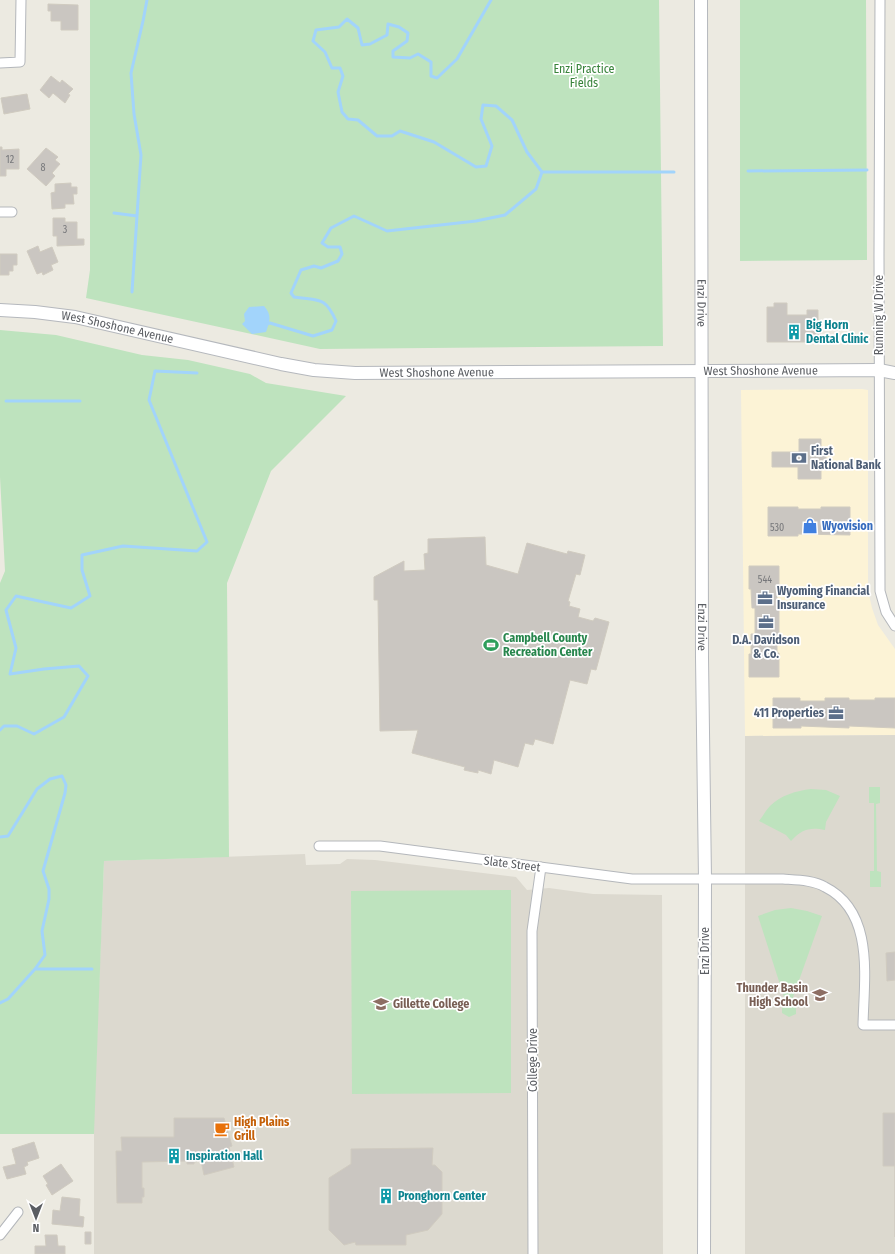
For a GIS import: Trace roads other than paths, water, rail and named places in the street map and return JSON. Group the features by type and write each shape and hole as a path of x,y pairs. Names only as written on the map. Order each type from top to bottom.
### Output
{"main road":[{"name":"Enzi Drive","path":"701,0 702,658 705,879 704,1254"},
{"name":"West Shoshone Avenue","path":"0,310 35,312 75,317 281,364 355,373 879,370"},
{"path":"879,370 895,364"},
{"path":"879,370 895,373"}],"street":[{"path":"0,62 20,62 21,0"},
{"name":"Running W Drive","path":"880,0 880,591 886,612 895,626"},
{"path":"0,212 12,212"},
{"name":"Slate Street","path":"319,846 380,846 632,879 783,878 807,881 825,886 843,900 857,919 863,938 863,1025 895,1025"},
{"name":"College Drive","path":"533,1254 532,931 541,867"},
{"path":"0,1235 18,1212"}],"water":[{"path":"264,306 270,318 266,332 252,334 242,324 245,321 244,314 249,307"}],"waterway":[{"path":"132,292 141,155 134,114 131,73 147,0"},
{"path":"267,324 270,323 313,336 332,330 336,321 324,303 294,297 291,293 301,270 314,266 321,268 338,261 342,254 340,247 328,247 322,243 331,228 354,216 387,231 476,221 505,215 536,189 542,172 527,152 512,120 496,106 483,105 481,119 492,146 486,166 476,167 434,142 400,131 392,136 377,136 358,120 348,119 342,112 338,92 343,76 340,68 332,68 325,52 313,41 316,30 339,27 347,19 358,28 362,45 370,44 387,35 388,24 399,27 408,33 407,41 393,51 393,57 410,58 418,54 431,62 431,76 437,78 457,59 491,0"},
{"path":"748,171 867,170"},
{"path":"542,172 674,172"},
{"path":"114,213 137,216"},
{"path":"0,730 4,726 17,726 34,734 64,717 88,676 79,666 10,674 16,648 6,610 16,596 71,608 90,596 82,570 82,555 123,546 197,551 207,542 149,400 155,371 197,373"},
{"path":"6,401 80,401"},
{"path":"0,837 8,836 37,789 50,779 62,776 66,785 65,793 43,871 49,889 49,899 42,931 45,955 35,969 8,999 0,1003"},
{"path":"35,969 92,969"}],"place":[{"name":"Big Horn Dental Clinic","path":"794,332"},
{"name":"First National Bank","path":"799,458"},
{"name":"Wyovision","path":"810,526"},
{"name":"Wyoming Financial Insurance","path":"765,598"},
{"name":"D.A. Davidson & Co.","path":"766,622"},
{"name":"Campbell County Recreation Center","path":"491,645"},
{"name":"411 Properties","path":"836,713"},
{"name":"Thunder Basin High School","path":"820,995"},
{"name":"Gillette College","path":"381,1004"},
{"name":"High Plains Grill","path":"222,1129"},
{"name":"Inspiration Hall","path":"174,1156"},
{"name":"Pronghorn Center","path":"386,1196"}],"park label":[{"name":"Enzi Practice Fields","path":"584,76"}]}
